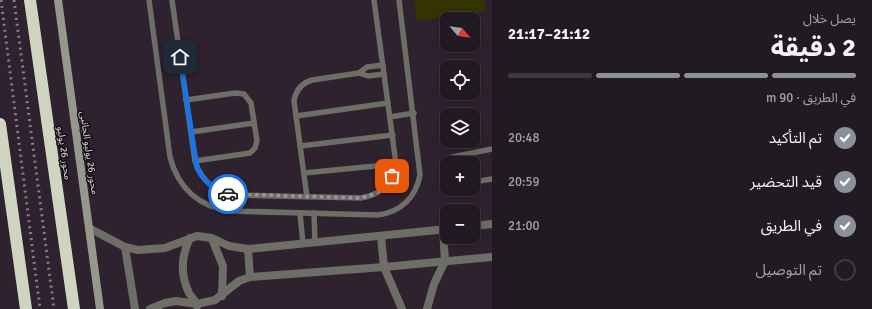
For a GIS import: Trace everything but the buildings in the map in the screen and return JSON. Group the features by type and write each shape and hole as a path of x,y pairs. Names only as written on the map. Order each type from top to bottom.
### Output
{"highway":[{"name":"محور 26 يوليو","path":"30,0 74,309"},
{"path":"0,124 26,309"},
{"path":"66,309 72,296"}],"main road":[{"name":"محور 26 يوليو الجانبى","path":"58,0 100,309"}],"street":[{"path":"480,225 492,224"},
{"path":"89,228 125,248 152,251 171,246 190,238 204,236 229,246 248,249 440,230"},
{"path":"381,236 384,267 402,309"},
{"path":"190,238 182,260 183,272 185,284 197,306"},
{"path":"212,238 222,266 216,309"},
{"path":"427,309 434,284 445,261 445,244"},
{"path":"125,248 135,309"},
{"path":"248,249 250,277"},
{"path":"150,309 165,303 176,301 197,306 218,298 240,281 250,277 384,267 492,256"}],"lane":[{"path":"149,0 170,157 176,176 187,192 203,203 221,210 378,215 394,211 407,202 416,190 420,174 414,113 399,0"},
{"path":"172,0 195,161 206,182 225,194 361,198 374,195 389,182 396,164 374,0"},
{"path":"359,73 367,67 383,65"},
{"path":"307,197 296,116 295,96 303,84 312,80 359,73 368,76 384,74"},
{"path":"186,100 241,93 250,101 254,123 257,145 250,153 195,161"},
{"path":"296,116 388,103"},
{"path":"390,117 414,113"},
{"path":"191,132 254,123"},
{"path":"300,146 393,135"},
{"path":"457,156 492,149"},
{"path":"304,173 396,164"},
{"path":"480,181 492,179"},
{"path":"300,213 303,244"},
{"path":"314,213 315,242"}],"shaded area":[{"path":"414,0 484,0 486,11 440,12 440,18 417,21"}],"railway":[{"path":"1,0 40,309"},
{"path":"14,0 54,309"}],"way so far":[{"path":"228,194 233,196 361,198 380,192 392,176"}],"route":[{"path":"180,57 197,168 206,182 218,191 228,194"}]}
